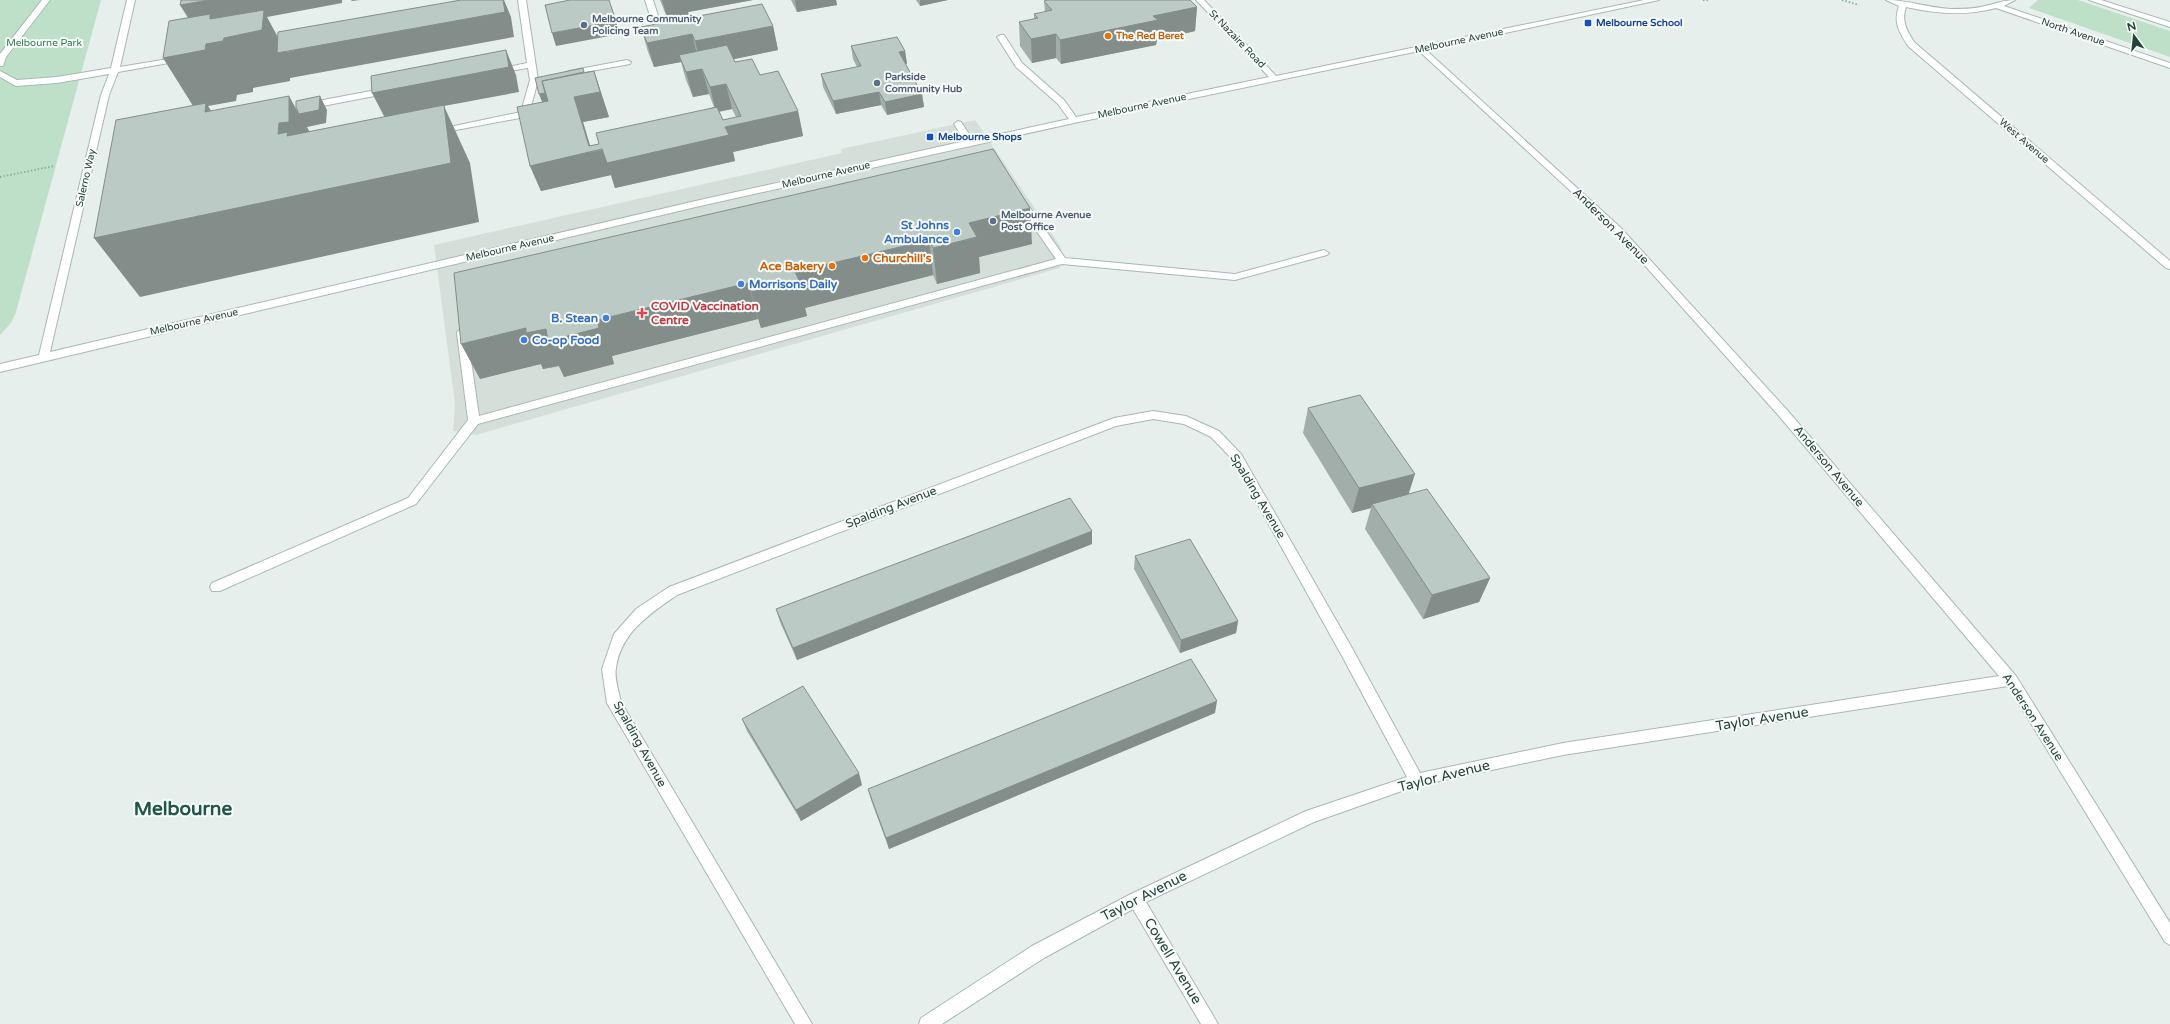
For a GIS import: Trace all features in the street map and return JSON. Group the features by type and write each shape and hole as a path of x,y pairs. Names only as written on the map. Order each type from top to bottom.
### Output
{"street":[{"path":"0,64 2,57 46,0"},
{"name":"Salerno Way","path":"44,357 105,95 115,70 132,0"},
{"path":"427,134 525,114 538,79 532,65 522,0"},
{"path":"649,0 656,19"},
{"name":"St Nazaire Road","path":"1200,0 1274,78"},
{"name":"Melbourne Avenue","path":"0,368 452,266 700,203 1074,120 1655,0"},
{"path":"1890,0 1903,5 1956,11 1999,7 2010,0"},
{"path":"2094,0 2170,25"},
{"name":"West Avenue","path":"1903,5 1899,15 1900,26 1911,44 2170,266"},
{"name":"North Avenue","path":"1999,7 2170,66"},
{"path":"1001,38 1019,65 1061,102 1074,120"},
{"name":"Anderson Avenue","path":"1421,49 1618,230 1783,413 2011,680 2170,938"},
{"path":"0,74 16,83 57,80 185,58"},
{"path":"557,76 627,62"},
{"path":"486,73 532,65"},
{"path":"294,108 394,90"},
{"path":"958,124 987,153"},
{"path":"1017,195 1062,261"},
{"path":"216,587 412,501 474,421 1062,261 1235,277 1324,253"},
{"path":"460,322 474,421"},
{"name":"Spalding Avenue","path":"804,1024 614,703 609,669 619,638 642,613 673,591 1114,422 1152,415 1186,420 1215,434 1237,457 1347,652 1416,780"},
{"name":"Taylor Avenue","path":"927,1024 1038,952 1136,899 1219,858 1311,816 1416,780 1563,750 2011,680"},
{"name":"Cowell Avenue","path":"1136,899 1210,1024"}],"path":[{"path":"1703,0 1710,0"},
{"path":"0,177 90,159"}],"shaded area":[{"path":"975,120 1061,247 1060,268 476,435 453,431 455,404 434,245 842,153 841,149"}],"green space":[{"name":"Melbourne Park","path":"0,0 101,0 16,312 11,323 0,335"},
{"path":"2038,0 2078,0 2170,31 2170,57 2029,8"}],"building":[{"path":"181,0 209,0 180,5"},
{"path":"461,0 503,0 505,12 277,53 278,32"},
{"path":"570,0 609,0 616,21 552,33 545,5"},
{"path":"1190,0 1197,7 1153,16 1158,20 1060,40 1056,34 1031,39 1019,22 1038,18 1034,14 1052,10 1044,1"},
{"path":"762,4 773,26 695,41 692,34 647,43 641,27"},
{"path":"264,10 262,30 224,38 223,41 206,44 205,50 163,58 169,21 210,14 210,19"},
{"name":"Parkside Community Hub","path":"897,37 905,51 899,52 922,94 885,102 879,92 833,101 821,74 861,66 851,46"},
{"path":"727,45 735,62 752,59 760,75 778,71 798,111 725,127 729,135 607,163 602,149 530,166 517,107 548,101 542,81 594,71 600,92 574,97 589,146 599,144 596,133 717,107 723,120 741,116 726,84 710,87 702,69 686,72 679,55"},
{"path":"506,50 509,67 372,93 371,76"},
{"path":"583,68 584,72 542,81 545,93 539,94 535,78"},
{"path":"289,96 289,122 279,123 278,134 288,132 287,136 444,105 451,163 94,238 116,120 206,103 205,112"},
{"path":"320,96 319,110 299,114 296,107 296,101"},
{"path":"993,149 1030,208 969,223 977,237 933,248 929,240 795,272 799,280 751,292 748,283 597,320 599,328 548,341 546,329 526,333 526,328 461,344 454,273"},
{"path":"1360,395 1415,474 1359,488 1308,408"},
{"path":"1427,489 1490,578 1432,595 1372,504"},
{"path":"1070,498 1092,531 793,648 776,609"},
{"path":"1190,539 1238,621 1181,640 1135,556"},
{"path":"1191,659 1217,701 886,838 868,789"},
{"path":"803,686 859,773 796,810 742,719"}],"place":[{"name":"Melbourne School","path":"1588,23"},
{"name":"Melbourne Community Policing Team","path":"584,25"},
{"name":"The Red Beret","path":"1108,36"},
{"name":"Parkside Community Hub","path":"877,83"},
{"name":"Melbourne Shops","path":"930,137"},
{"name":"Melbourne Avenue Post Office","path":"993,221"},
{"name":"St Johns Ambulance","path":"957,232"},
{"name":"Churchill's","path":"865,258"},
{"name":"Ace Bakery","path":"832,266"},
{"name":"Morrisons Daily","path":"741,284"},
{"name":"COVID Vaccination Centre","path":"642,313"},
{"name":"B. Stean","path":"606,318"},
{"name":"Co-op Food","path":"524,340"}],"district":[{"name":"Melbourne","path":"183,809"}]}
